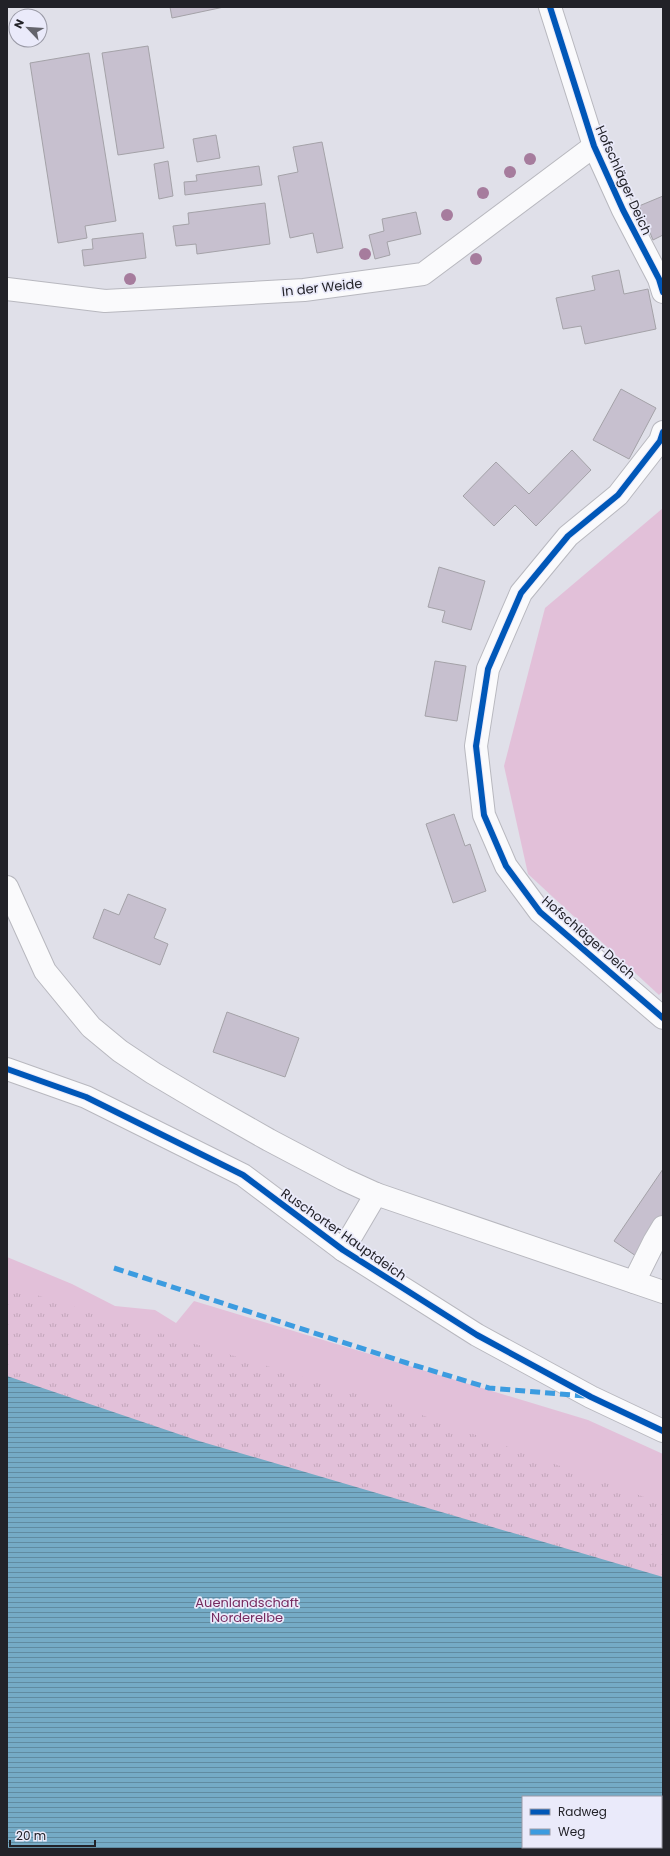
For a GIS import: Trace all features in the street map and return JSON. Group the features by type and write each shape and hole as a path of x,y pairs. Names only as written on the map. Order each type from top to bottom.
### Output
{"street":[{"name":"Hofschläger Deich","path":"550,7 594,146 623,210 659,279 663,292"},
{"name":"In der Weide","path":"7,289 105,300 304,290 423,274 594,146"},
{"name":"Hofschläger Deich","path":"663,432 660,441 618,495 568,536 520,593 488,669 476,746 484,815 506,866 540,912 663,1018"},
{"path":"7,888 45,971 91,1027 120,1051 153,1073 268,1140 343,1179 376,1194 663,1292"},
{"name":"Ruschorter Hauptdeich","path":"7,1069 86,1097 243,1176 343,1250 477,1335 591,1397 663,1432"},
{"name":"Ruschorter Hauptdeich","path":"343,1250 376,1194"},
{"path":"634,1282 663,1227"}],"green space":[{"path":"663,508 663,991 659,995 528,874 504,766 545,608"},
{"path":"7,1257 72,1284 115,1306 155,1310 176,1323 194,1301 588,1420 663,1454 663,1577 7,1376"},
{"name":"Auenlandschaft Norderelbe","path":"7,1286 400,1407 663,1504 663,1849 7,1849"}],"water":[{"name":"Auenlandschaft Norderelbe","path":"7,1376 199,1441 663,1577 663,1849 7,1849"}],"building":[{"path":"170,7 224,7 172,18"},
{"path":"148,46 164,148 118,155 102,53"},
{"path":"89,53 116,221 85,226 87,238 58,243 30,63"},
{"path":"216,135 220,158 197,162 193,139"},
{"path":"322,142 343,248 317,253 313,233 290,238 278,176 298,172 293,147"},
{"path":"168,161 173,196 159,199 154,164"},
{"path":"259,166 262,185 185,195 184,182 197,181 196,175"},
{"path":"663,196 663,235 653,240 639,206"},
{"path":"265,203 270,244 197,254 196,244 176,246 173,226 189,224 188,213"},
{"path":"416,212 421,234 387,242 390,255 375,259 369,235 384,231 382,219"},
{"path":"143,233 146,258 84,266 82,250 93,249 92,239"},
{"path":"619,270 624,294 648,289 656,329 585,344 581,326 563,329 556,298 595,290 592,276"},
{"path":"621,389 656,408 629,459 593,440"},
{"path":"572,450 591,470 536,526 515,505 494,526 463,496 496,462 529,494"},
{"path":"439,567 485,581 471,630 442,622 445,611 428,607"},
{"path":"435,661 466,666 457,721 425,716"},
{"path":"454,814 465,846 470,844 486,891 453,903 426,824"},
{"path":"128,894 166,909 154,938 168,944 160,965 93,938 104,909 119,915"},
{"path":"227,1012 299,1038 285,1077 213,1052"},
{"path":"663,1169 663,1217 636,1256 614,1241"}],"marked path":[{"path":"114,1268 489,1388 585,1396"}],"cycle path":[{"path":"550,7 594,146 623,210 659,279 663,292"},
{"path":"663,432 660,441 618,495 568,536 521,593 488,669 476,746 484,815 506,866 540,912 663,1018"},
{"path":"7,1069 86,1097 243,1175 343,1250 477,1335 591,1397 663,1431"}]}
